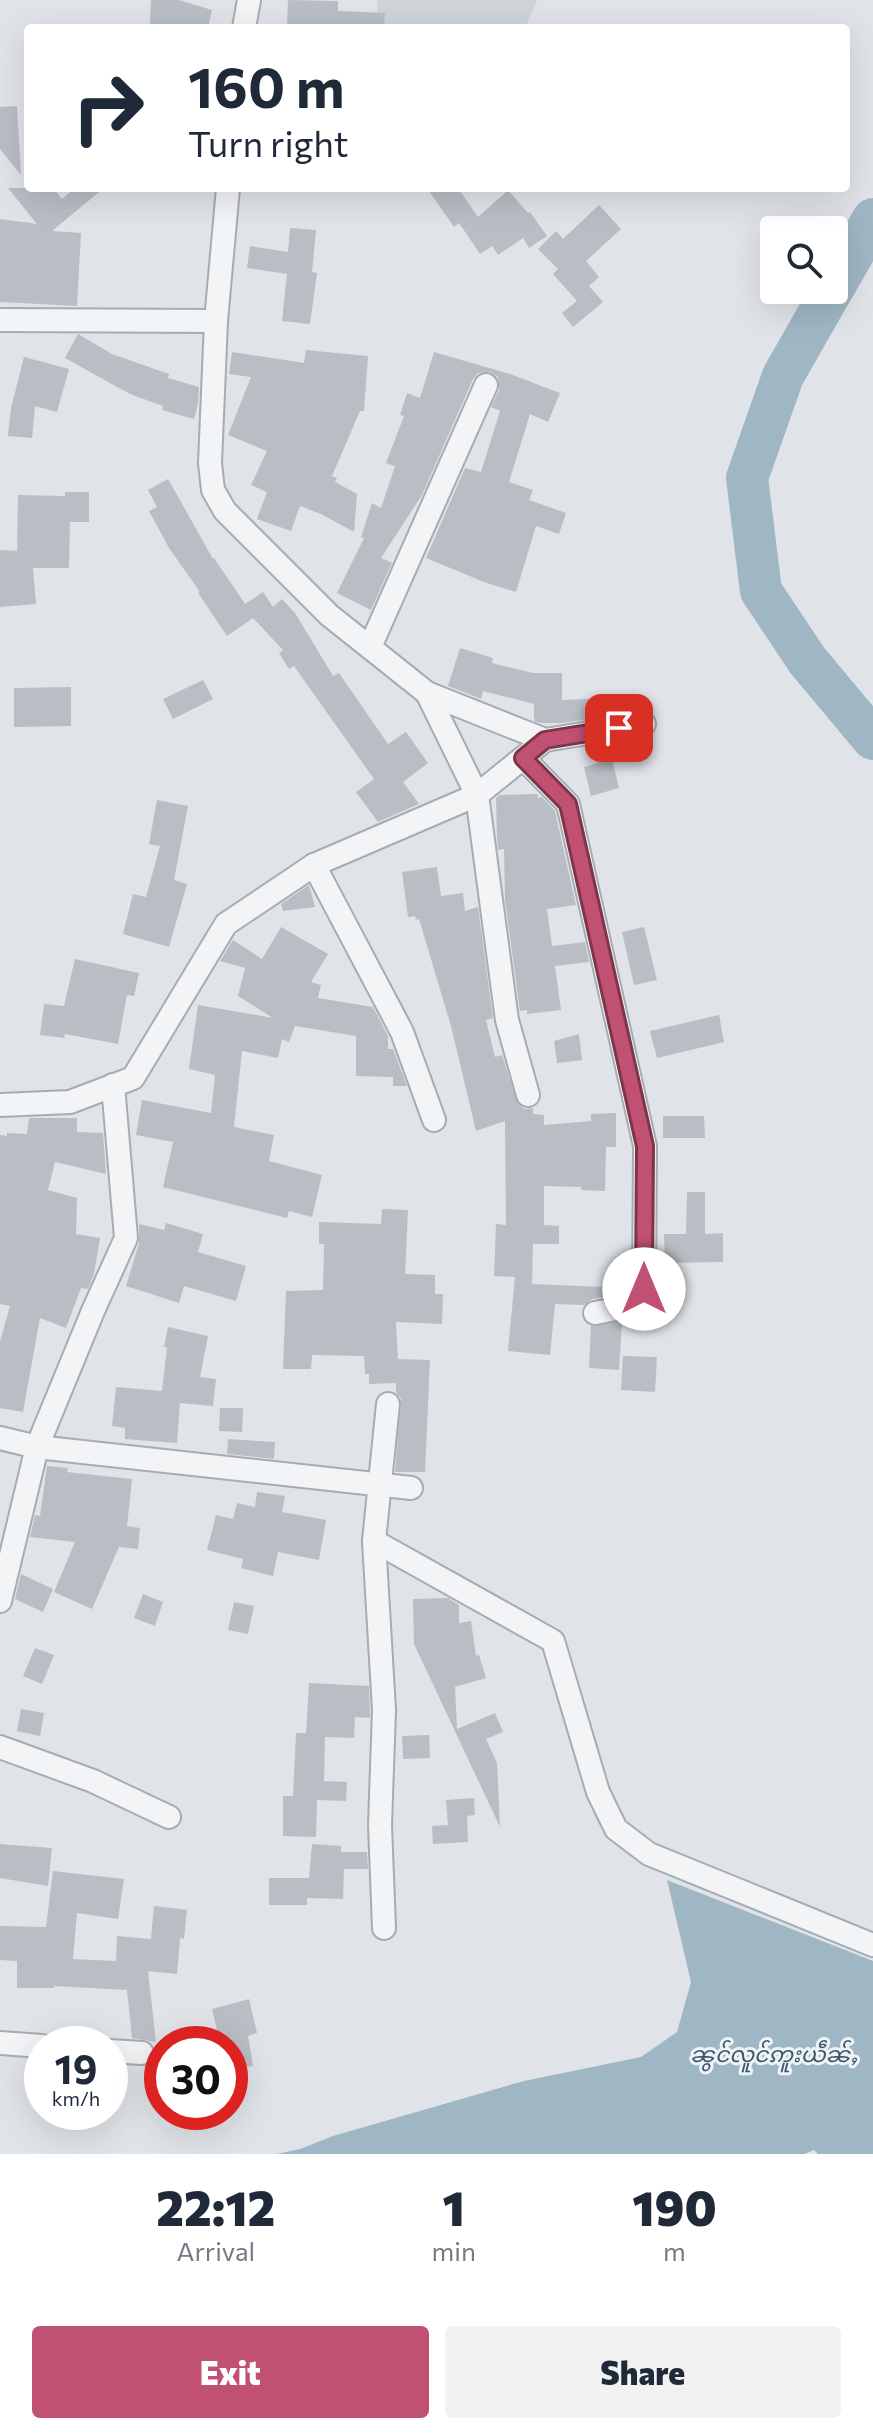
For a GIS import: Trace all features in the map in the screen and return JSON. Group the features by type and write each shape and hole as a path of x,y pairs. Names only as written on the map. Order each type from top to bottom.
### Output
{"street":[{"path":"245,24 249,0"},
{"path":"228,192 216,321 210,463 213,490 225,511 329,615 427,693 545,740"},
{"path":"0,320 216,321"},
{"path":"370,647 486,385"},
{"path":"427,693 477,795 507,1020 528,1095"},
{"path":"0,1105 70,1102 133,1078 226,924 314,865 477,795 545,740 644,724"},
{"path":"523,758 568,804 645,1146 644,1289 632,1306 595,1313"},
{"path":"314,865 402,1032 434,1120"},
{"path":"0,1601 37,1447 126,1238 113,1085"},
{"path":"384,1928 380,1825 384,1710 374,1541 388,1404"},
{"path":"0,1438 37,1447 411,1488"},
{"path":"374,1541 553,1641 598,1792 616,1829 649,1854 873,1945"},
{"path":"0,1747 93,1781 169,1817"},
{"path":"0,2043 24,2045"},
{"path":"128,2052 142,2053"}],"shaded area":[{"path":"377,0 537,0 527,24 378,24"}],"water":[{"name":"ၼွင်လူင်ဢူးယဵၼ်ႇ","path":"667,1880 873,1961 873,2154 818,2154 814,2150 804,2154 277,2154 524,2081 641,2057 677,2032 691,1982"}],"building":[{"path":"151,0 179,0 212,10 209,24 150,24"},
{"path":"288,0 338,1 338,11 385,13 384,24 287,24"},
{"path":"17,106 21,175 0,149 0,107"},
{"path":"8,188 24,188 24,192 56,192 62,199 70,192 99,192 52,231 81,233 77,306 0,302 0,219 37,224"},
{"path":"430,192 461,192 478,217 506,192 510,192 530,212 547,236 529,248 523,238 498,255 492,246 480,254 459,223 454,227"},
{"path":"599,205 621,229 586,261 599,277 589,286 603,302 573,327 562,313 577,301 553,274 558,269 538,249 556,231 563,239"},
{"path":"290,228 316,230 312,272 317,273 310,324 282,321 287,274 247,268 250,246 288,252"},
{"path":"78,334 112,354 169,374 168,378 199,387 194,419 162,410 163,406 130,394 65,358"},
{"path":"306,350 368,356 364,411 360,411 332,476 337,478 335,482 357,494 354,532 300,506 291,531 257,519 267,492 251,485 267,451 228,435 251,377 229,374 232,352 304,363"},
{"path":"434,352 510,374 560,393 548,422 530,414 509,482 533,490 529,500 566,513 559,534 536,526 516,592 426,558 465,468 481,472 500,411 491,407 499,390 498,377 491,372 478,373 422,495 381,558 392,563 371,610 337,593 364,538 361,537 372,503 381,508 395,466 386,463 404,416 400,415 407,393 420,398"},
{"path":"24,357 69,369 57,412 35,406 32,438 8,436 11,408"},
{"path":"168,479 213,559 245,604 263,592 273,607 282,599 295,613 333,676 339,673 388,744 406,732 428,763 403,782 419,804 378,822 356,792 374,779 294,666 289,669 279,653 283,650 253,618 227,636 169,548 149,511 157,507 148,490"},
{"path":"65,492 89,492 89,522 70,522 69,568 33,568 36,604 0,607 0,550 17,551 18,495 65,496"},
{"path":"460,648 493,658 492,663 533,673 562,673 562,700 607,698 608,716 540,723 534,721 534,704 483,691 481,699 448,686"},
{"path":"203,680 213,699 173,719 163,699"},
{"path":"71,687 71,726 14,727 14,688"},
{"path":"612,759 619,788 591,796 584,767"},
{"path":"538,794 538,798 542,797 555,811 576,905 547,909 552,946 585,942 589,962 555,966 561,1010 527,1014 527,1010 520,1011 505,900 504,849 498,850 496,798 500,795"},
{"path":"157,800 188,806 174,880 187,884 169,947 123,934 133,894 146,897 160,846 149,844"},
{"path":"437,867 441,896 463,893 465,911 478,907 493,1018 486,1020 495,1057 502,1055 518,1104 525,1109 533,1108 533,1114 544,1115 544,1125 591,1121 591,1114 616,1113 616,1147 606,1147 605,1191 544,1186 544,1225 559,1226 559,1244 533,1244 532,1284 628,1288 624,1293 592,1299 584,1305 555,1304 550,1355 508,1351 515,1277 494,1276 496,1224 506,1225 505,1121 476,1131 451,1026 419,919 408,917 402,872"},
{"path":"309,885 315,907 283,911 281,904"},
{"path":"281,927 328,954 311,982 321,985 318,998 373,1007 388,1036 388,1049 393,1049 407,1086 393,1086 393,1077 356,1076 356,1036 295,1026 289,1042 282,1039 278,1058 242,1051 234,1127 274,1135 269,1161 322,1175 312,1217 289,1211 287,1218 163,1187 173,1142 136,1135 142,1100 211,1113 215,1075 189,1069 198,1005 273,1018 238,996 245,968 220,961 233,940 262,959"},
{"path":"644,927 657,980 634,985 622,932"},
{"path":"75,959 139,973 134,996 127,995 118,1044 65,1034 64,1038 40,1035 44,1004 64,1006"},
{"path":"719,1015 724,1042 657,1058 650,1031"},
{"path":"579,1034 582,1060 557,1063 554,1041"},
{"path":"663,1116 704,1116 705,1138 663,1138"},
{"path":"29,1118 77,1118 77,1132 103,1133 106,1174 55,1162 48,1190 77,1198 76,1234 100,1238 94,1274 88,1289 81,1288 66,1328 40,1318 23,1412 0,1408 0,1341 10,1306 0,1304 0,1135 27,1134"},
{"path":"687,1192 705,1192 705,1234 723,1233 723,1262 665,1263 664,1234 686,1234"},
{"path":"382,1209 408,1210 405,1274 435,1275 435,1294 443,1294 442,1324 396,1322 398,1359 430,1360 425,1472 395,1472 401,1399 396,1392 396,1383 369,1384 364,1356 312,1355 311,1369 283,1369 286,1291 323,1290 324,1244 319,1244 319,1222 381,1224"},
{"path":"166,1223 203,1234 198,1252 246,1266 236,1301 184,1286 179,1303 126,1286 139,1243 139,1224 164,1230"},
{"path":"622,1322 619,1370 589,1368 591,1326"},
{"path":"168,1327 208,1336 200,1377 216,1379 213,1406 180,1403 177,1443 125,1439 125,1428 112,1426 116,1387 162,1391"},
{"path":"623,1356 657,1357 655,1392 621,1390"},
{"path":"220,1408 243,1408 242,1432 219,1431"},
{"path":"228,1439 275,1442 274,1459 227,1454"},
{"path":"47,1466 68,1468 67,1472 132,1479 127,1526 140,1528 138,1549 119,1547 92,1609 54,1592 75,1542 30,1537 35,1515 40,1516"},
{"path":"257,1492 285,1496 282,1512 326,1520 319,1560 278,1552 273,1576 241,1568 243,1559 207,1550 216,1515 233,1519 237,1503 255,1507"},
{"path":"21,1574 53,1589 43,1612 15,1599"},
{"path":"143,1594 163,1602 155,1626 134,1618"},
{"path":"448,1598 459,1605 459,1623 471,1621 476,1656 479,1655 486,1678 455,1687 457,1729 495,1713 503,1732 486,1739 497,1763 500,1827 414,1644 413,1599"},
{"path":"234,1602 254,1606 248,1634 228,1630"},
{"path":"35,1648 54,1655 42,1684 23,1676"},
{"path":"309,1683 369,1686 370,1718 355,1717 354,1738 325,1737 324,1781 347,1782 346,1801 317,1800 316,1837 283,1836 283,1796 293,1796 296,1733 306,1733"},
{"path":"21,1709 44,1713 40,1736 17,1731"},
{"path":"429,1735 430,1758 403,1759 402,1736"},
{"path":"474,1798 475,1815 467,1816 468,1842 433,1844 432,1826 448,1825 446,1800"},
{"path":"0,1844 52,1848 48,1886 0,1878"},
{"path":"312,1844 341,1846 341,1852 367,1852 368,1869 344,1869 343,1899 307,1898 307,1905 269,1905 269,1878 309,1878"},
{"path":"53,1871 124,1879 118,1919 77,1913 73,1959 116,1961 117,1936 151,1939 154,1906 187,1910 184,1939 180,1938 177,1974 148,1971 154,2026 144,2026 144,2040 132,2038 127,1990 54,1986 17,1988 17,1961 0,1960 0,1926 46,1927"},
{"path":"249,1999 257,2033 248,2036 248,2026 216,2026 212,2009"},
{"path":"248,2036 253,2066 248,2067"}],"waterway":[{"path":"848,263 873,219"},
{"path":"824,304 783,376 747,478 761,591 807,660 873,739"}],"route":[{"path":"619,728 545,740 523,758 568,804 645,1146 644,1289"}]}
